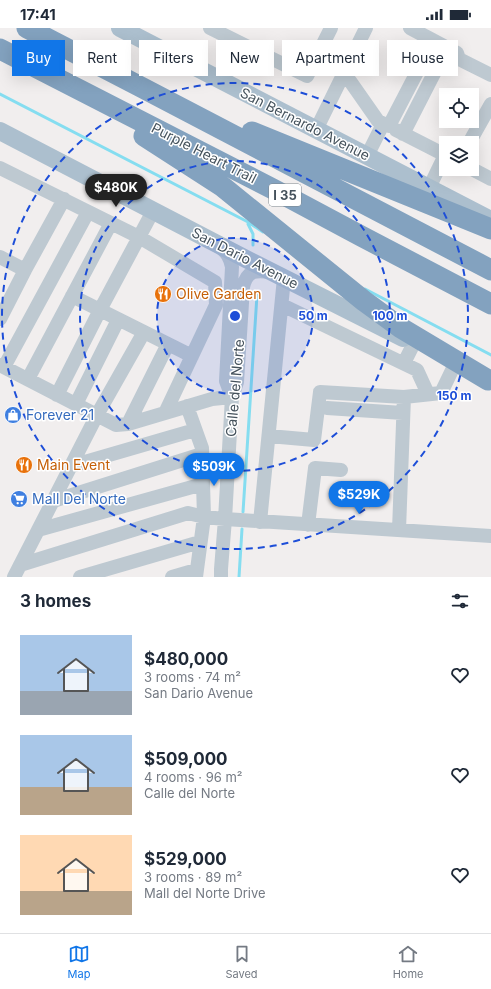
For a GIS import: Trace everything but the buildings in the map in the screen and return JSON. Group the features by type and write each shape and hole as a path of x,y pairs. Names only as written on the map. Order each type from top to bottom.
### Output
{"highway":[{"name":"Purple Heart Trail","path":"27,28 491,270"},
{"name":"Purple Heart Trail","path":"0,49 266,185 491,304"},
{"path":"139,86 491,229"},
{"path":"78,89 135,130 223,187 364,301 401,328 489,381"}],"main road":[{"name":"San Bernardo Avenue","path":"120,28 140,33 316,130 491,220"},
{"name":"San Dario Avenue","path":"0,131 279,276 489,381"}],"street":[{"path":"210,28 307,76 332,28"},
{"path":"316,130 366,28"},
{"path":"410,28 430,40"},
{"path":"458,56 459,59 491,75"},
{"path":"367,156 414,76"},
{"path":"403,134 433,76"},
{"path":"342,77 350,82 378,121 439,152"},
{"path":"473,136 491,104"},
{"path":"0,168 139,237 215,282 216,305 165,413"},
{"path":"429,188 439,169"},
{"path":"479,173 491,179"},
{"path":"0,319 64,199"},
{"path":"57,394 153,211"},
{"path":"88,212 2,366 116,425 128,424 212,399 232,397 226,381 232,266 228,255 217,244"},
{"path":"28,379 111,223"},
{"path":"1,259 25,270"},
{"name":"Calle del Norte","path":"221,577 232,397 237,382 244,281 250,274 258,271 279,276"},
{"path":"260,522 282,305 279,276"},
{"path":"72,296 192,356"},
{"path":"282,305 417,370 428,394"},
{"path":"76,404 118,320"},
{"path":"17,571 97,415 144,332"},
{"path":"404,363 414,343"},
{"path":"128,424 168,344"},
{"path":"269,436 314,440 320,392 404,397 441,393 455,364"},
{"path":"399,530 404,397"},
{"path":"172,577 196,573 204,517 202,448 187,406"},
{"path":"327,408 403,413"},
{"path":"71,466 196,430"},
{"path":"53,501 202,454"},
{"path":"308,525 315,468 341,470"},
{"path":"38,530 203,484"},
{"path":"17,571 188,513 204,517 260,522 491,536"},
{"path":"80,577 200,542"}],"waterway":[{"path":"0,94 248,222 263,232"},
{"path":"248,224 253,234 253,245"},
{"path":"365,289 491,355"},
{"path":"243,512 257,295"},
{"path":"239,577 242,529"}],"place":[{"name":"Olive Garden","path":"163,294"},
{"name":"Forever 21","path":"13,415"},
{"name":"Main Event","path":"24,465"},
{"name":"Mall Del Norte","path":"19,499"}]}
